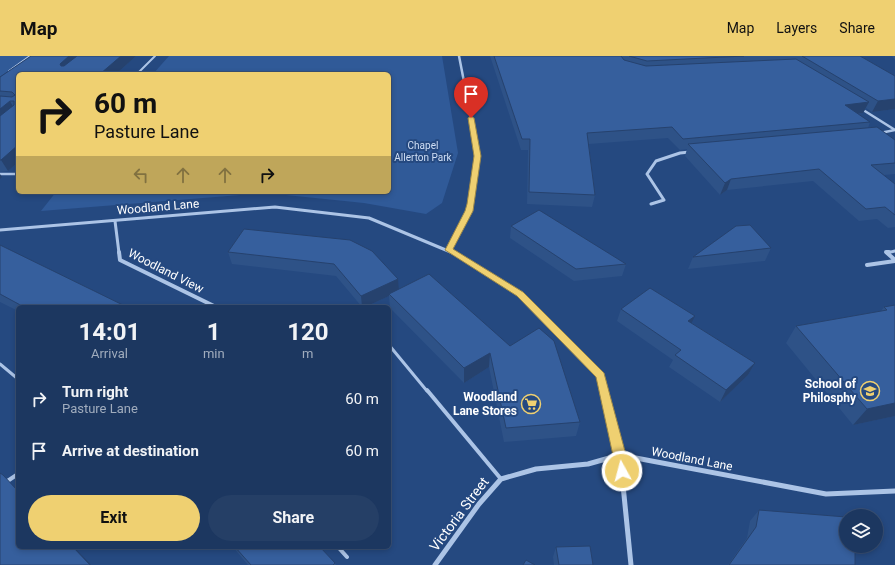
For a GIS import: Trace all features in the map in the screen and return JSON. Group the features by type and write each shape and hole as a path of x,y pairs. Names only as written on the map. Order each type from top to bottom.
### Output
{"street":[{"path":"449,250 469,211 478,156 459,56"},
{"path":"857,106 895,130"},
{"path":"875,134 895,130"},
{"path":"651,204 664,200 647,174 656,160 680,153 696,151"},
{"name":"Woodland Lane","path":"0,230 275,207 369,218 449,250 520,294 601,376 620,455 826,494 895,491"},
{"name":"Woodland View","path":"115,221 120,260 212,305"},
{"path":"895,251 886,252 895,260"},
{"path":"866,265 895,260"},
{"path":"620,455 631,565"},
{"name":"Victoria Street","path":"435,565 479,504 501,479 536,469 588,464 620,455"}],"lane":[{"path":"6,73 30,56"},
{"path":"139,72 155,56"},
{"path":"0,174 16,174"},
{"path":"391,347 501,479"},
{"path":"0,364 16,377"},
{"path":"0,486 16,475"},
{"path":"340,549 347,557"}],"green space":[{"path":"0,56 30,56 0,77"},
{"name":"Chapel Allerton Park","path":"169,56 442,56 458,153 442,203 426,214 364,203 276,194 391,194 391,72 155,72"},
{"name":"Chapel Allerton Park","path":"54,194 254,194 41,211"}],"building":[{"path":"31,56 69,56 60,64 61,66 64,66 77,56 121,56 102,72 16,72 16,147 1,160 0,116 14,105 14,101 10,101 0,109 0,96 12,97 15,95 12,92 0,91 0,77"},
{"path":"494,56 621,56 624,60 646,66 796,59 869,102 845,105 870,122 683,139 672,127 587,133 595,195 529,192 530,139 522,139"},
{"path":"629,56 744,56 647,61"},
{"path":"802,56 860,56 895,76 895,99 878,101"},
{"path":"877,127 895,140 895,163 871,165 895,184 895,215 885,207 866,209 819,169 731,179 725,183 688,144"},
{"path":"539,210 626,264 576,269 511,226"},
{"path":"750,225 771,248 693,257 736,226"},
{"path":"244,229 350,240 372,251 398,279 361,296 334,264 228,252"},
{"path":"0,245 123,305 20,305 0,294"},
{"path":"429,274 510,346 539,328 554,341 580,422 506,428 490,353 464,368 389,294"},
{"path":"650,288 695,316 688,321 755,363 726,390 675,355 681,350 621,309"},
{"path":"895,305 895,403 867,409 796,326 887,310 884,307"},
{"path":"0,473 16,489 16,549 75,549 90,565 0,565"},
{"path":"759,510 839,516 839,553 855,553 855,565 729,565 756,527"},
{"path":"590,546 593,565 559,565 556,547"},
{"path":"237,549 322,549 335,563 333,565 251,565"},
{"path":"526,560 535,565 523,565"}],"place":[{"name":"School of Philosphy","path":"870,391"},
{"name":"Woodland Lane Stores","path":"531,404"}],"route":[{"path":"471,118 478,156 469,211 449,250 520,294 601,376 620,455 622,471"}]}
